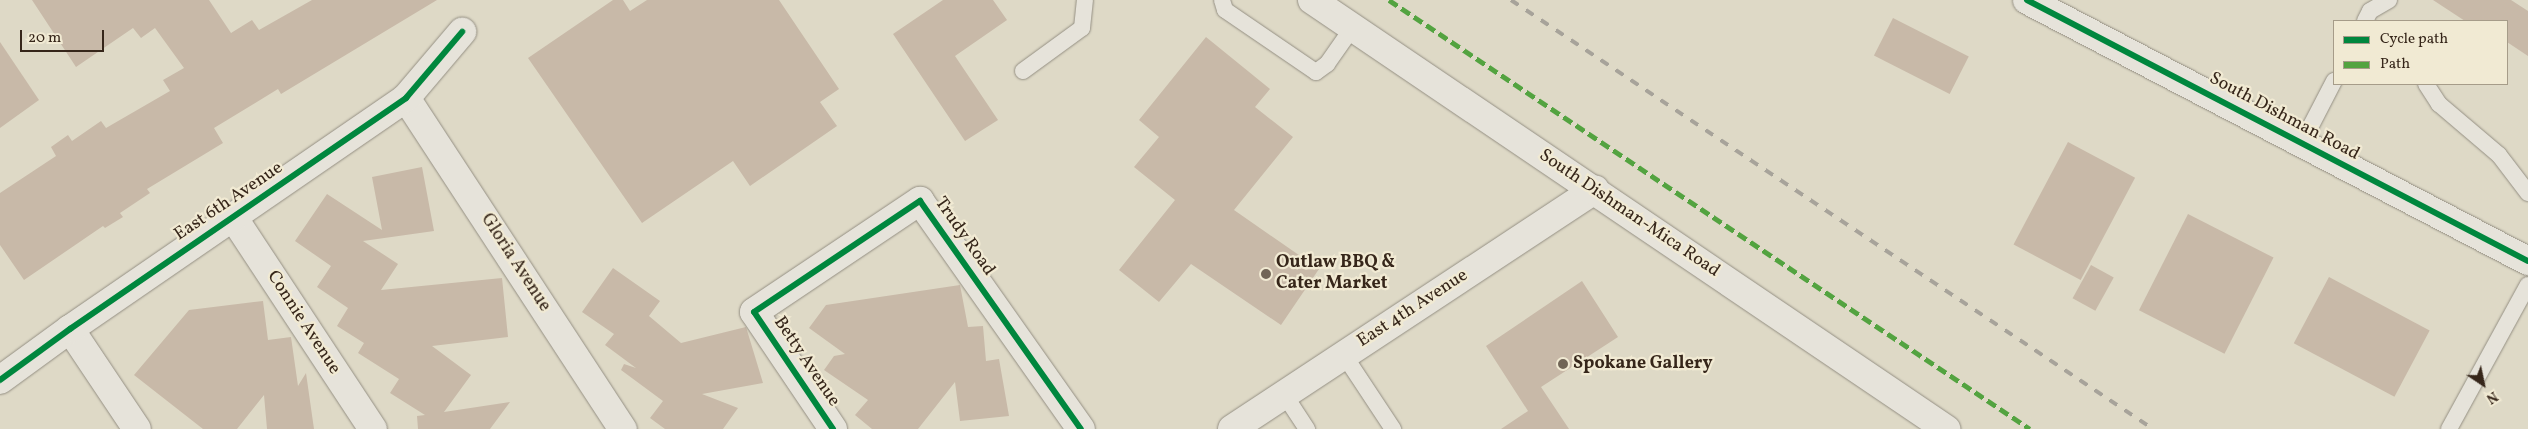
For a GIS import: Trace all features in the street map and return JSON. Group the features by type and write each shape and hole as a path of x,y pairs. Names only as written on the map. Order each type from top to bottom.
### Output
{"street":[{"name":"South Dishman-Mica Road","path":"1312,0 1946,429"},
{"name":"South Dishman Road","path":"2027,0 2528,261"},
{"name":"East 6th Avenue","path":"0,380 70,329 406,98 462,32"},
{"name":"Gloria Avenue","path":"406,98 623,429"},
{"name":"East 4th Avenue","path":"1232,429 1595,190"},
{"name":"Trudy Road","path":"754,312 920,201 1081,429"},
{"name":"Connie Avenue","path":"234,217 373,429"},
{"name":"Betty Avenue","path":"754,312 833,429"},
{"path":"70,329 137,429"}],"lane":[{"path":"1023,71 1082,28 1085,0"},
{"path":"1222,0 1225,10 1316,72 1327,64 1353,27"},
{"path":"2371,18 2389,0"},
{"path":"2302,143 2333,83"},
{"path":"2427,85 2439,104 2499,155 2528,193"},
{"path":"2448,429 2528,284"},
{"path":"1344,355 1393,429"},
{"path":"1284,394 1307,429"}],"building":[{"path":"32,0 209,0 231,33 252,20 259,30 312,0 437,0 281,94 278,89 214,128 223,143 147,189 150,193 120,213 123,217 105,228 103,226 24,280 0,245 0,193 56,156 51,147 68,135 72,141 101,121 106,128 170,91 163,80 184,68 155,28 141,38 133,28 76,67"},
{"path":"613,0 623,0 630,11 647,0 779,0 839,89 820,102 837,126 750,186 733,161 642,223 528,58"},
{"path":"943,0 993,0 1007,20 955,56 998,120 965,141 893,34"},
{"path":"2433,0 2511,0 2528,11 2528,56 2508,43 2508,20 2463,20"},
{"path":"1893,18 1969,57 1950,94 1874,55"},
{"path":"1206,37 1270,89 1255,107 1293,137 1234,210 1319,269 1281,325 1191,264 1159,302 1119,270 1175,200 1134,167 1159,137 1139,120"},
{"path":"0,42 39,100 0,128"},
{"path":"2068,142 2135,178 2081,280 2014,244"},
{"path":"422,167 434,231 363,241 398,264 381,290 502,278 508,337 432,346 471,375 444,412 510,402 490,429 418,429 417,416 425,415 390,393 399,379 358,353 364,343 337,326 348,308 317,287 331,266 295,241 327,194 382,230 372,177"},
{"path":"2188,214 2274,258 2225,354 2139,310"},
{"path":"2091,265 2114,278 2095,311 2073,298"},
{"path":"613,268 660,301 649,316 681,343 746,327 763,383 702,394 738,408 723,429 665,429 650,418 663,401 621,370 624,364 636,368 605,345 614,334 582,312"},
{"path":"2329,277 2430,331 2394,397 2294,343"},
{"path":"1582,281 1618,337 1541,387 1569,429 1501,429 1528,411 1486,346"},
{"path":"960,285 968,327 983,326 986,361 999,359 1009,416 960,421 955,382 918,429 872,429 855,415 868,400 824,370 834,356 845,354 809,328 826,305"},
{"path":"263,301 268,340 291,337 298,386 306,373 314,429 267,429 264,395 237,429 203,429 134,375 189,310"}],"railway":[{"path":"1511,0 2153,429"}],"marked path":[{"path":"1389,0 2030,429"}],"cycle path":[{"path":"2027,0 2528,261"},
{"path":"0,380 70,329 406,98 462,32"},
{"path":"833,429 754,312 920,201 1081,429"}],"place":[{"name":"Outlaw BBQ & Cater Market","path":"1266,274"},
{"name":"Spokane Gallery","path":"1563,364"}]}
